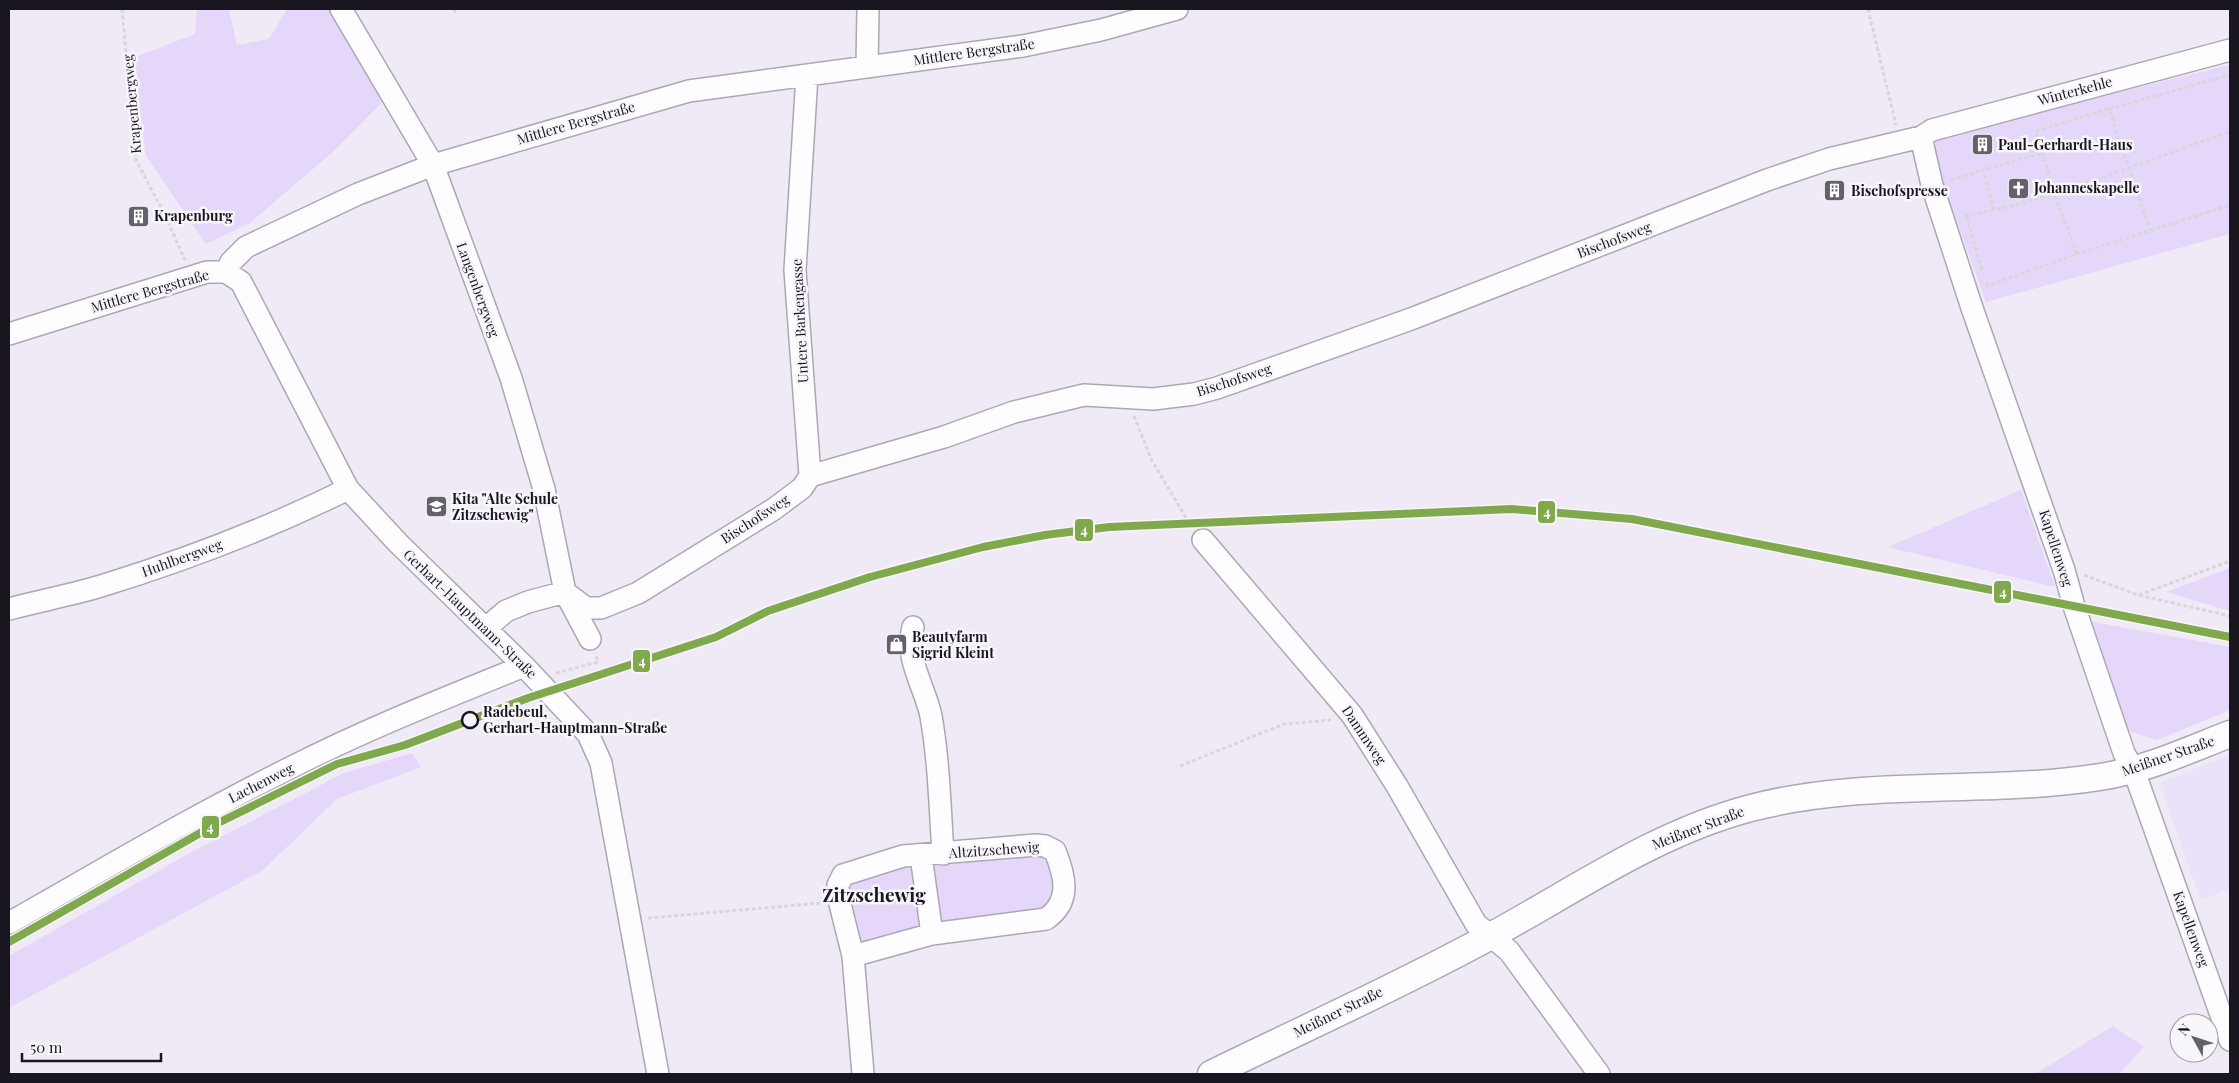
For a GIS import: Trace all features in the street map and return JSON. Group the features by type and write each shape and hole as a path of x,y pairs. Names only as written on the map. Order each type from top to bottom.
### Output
{"main road":[{"name":"Meißner Straße","path":"1212,1074 1428,969 1644,848 1698,825 1751,808 1806,796 1848,792 2052,782 2134,771 2230,734"}],"street":[{"name":"Langenbergweg","path":"341,9 432,165 510,378 544,489 565,592"},
{"path":"867,67 868,9"},
{"name":"Mittlere Bergstraße","path":"9,334 207,272 226,272 231,262 246,247 358,194 432,165 690,90 1024,46 1101,30 1177,9"},
{"name":"Winterkehle","path":"1922,137 1932,130 2230,50"},
{"name":"Untere Barkengasse","path":"807,76 795,270 810,476"},
{"name":"Bischofsweg","path":"565,592 586,608 601,608 638,593 774,509 802,488 810,476 944,437 1014,412 1084,395 1153,399 1177,397 1217,388 1412,319 1767,180 1829,159 1922,137"},
{"name":"Kapellenweg","path":"1922,137 1932,185 1945,219 1972,308 2064,570 2074,606 2124,753 2134,771 2230,1040"},
{"name":"Gerhart-Hauptmann-Straße","path":"226,272 235,277 245,288 348,489 398,543 530,672 588,734 602,763 658,1074"},
{"name":"Huhlbergweg","path":"9,609 100,586 181,559 288,518 348,489"},
{"name":"Dammweg","path":"1203,540 1350,711 1476,924 1509,951 1599,1074"},
{"path":"486,628 506,611 528,602 565,592 590,639"},
{"path":"912,627 910,636 915,670 931,714 938,770 943,854"},
{"name":"Lachenweg","path":"9,923 206,811 288,768 458,693 530,672"},
{"name":"Altzitzschewig","path":"853,956 932,934 1046,919 1055,913 1061,905 1063,894 1062,870 1055,851 1045,846 903,856 843,875 838,885 838,900 853,956 863,1074"},
{"path":"921,856 932,934"}],"path":[{"name":"Krapenbergweg","path":"122,9 136,160 165,216 191,277"},
{"path":"454,9 456,15"},
{"path":"1868,9 1900,142"},
{"path":"2077,254 2054,192 2036,131 2230,75"},
{"path":"2109,109 2150,230"},
{"path":"2230,132 2054,192 1994,210 1966,216 1987,286 2077,254 2230,205"},
{"path":"1932,185 2042,153"},
{"path":"1984,170 1994,210"},
{"path":"1128,398 1151,459 1189,522 1203,540"},
{"path":"2138,595 2230,561"},
{"path":"2064,570 2098,579 2138,595 2230,616"},
{"path":"530,672 598,662 590,639"},
{"path":"1180,766 1284,724 1328,722 1350,711"},
{"path":"630,920 710,911 824,903 838,900"}],"shaded area":[{"path":"197,9 229,10 237,45 269,39 287,9 334,9 386,98 334,151 250,223 206,244 146,156 133,58 195,34"},
{"path":"2230,65 2230,234 1986,302 1939,172 1932,147 1936,137"},
{"path":"2021,490 2055,587 1887,547 1888,547"},
{"path":"2230,568 2230,611 2166,592"},
{"path":"2087,621 2230,647 2230,710 2157,740 2128,731"},
{"path":"412,753 421,767 337,799 263,870 9,1008 9,956 186,855 344,773"},
{"path":"2230,755 2230,888 2201,900 2159,783"},
{"path":"1044,852 1058,882 1045,912 939,922 930,865"},
{"path":"899,863 911,868 923,929 861,945 848,885 853,878"},
{"path":"2113,1026 2144,1047 2119,1074 2035,1074"}],"transit line":[{"name":"4","path":"9,942 216,824 337,764 405,745 528,698 716,637 768,611 870,577 983,547 1045,535 1109,527 1512,509 1632,519 2230,637"}],"place":[{"name":"Paul-Gerhardt-Haus","path":"1982,145"},
{"name":"Johanneskapelle","path":"2018,188"},
{"name":"Bischofspresse","path":"1835,191"},
{"name":"Krapenburg","path":"138,216"},
{"name":"Kita \"Alte Schule Zitzschewig\"","path":"436,507"},
{"name":"Beautyfarm Sigrid Kleint","path":"896,645"},
{"name":"Radebeul, Gerhart-Hauptmann-Straße","path":"470,720"}],"district":[{"name":"Zitzschewig","path":"874,895"}]}
